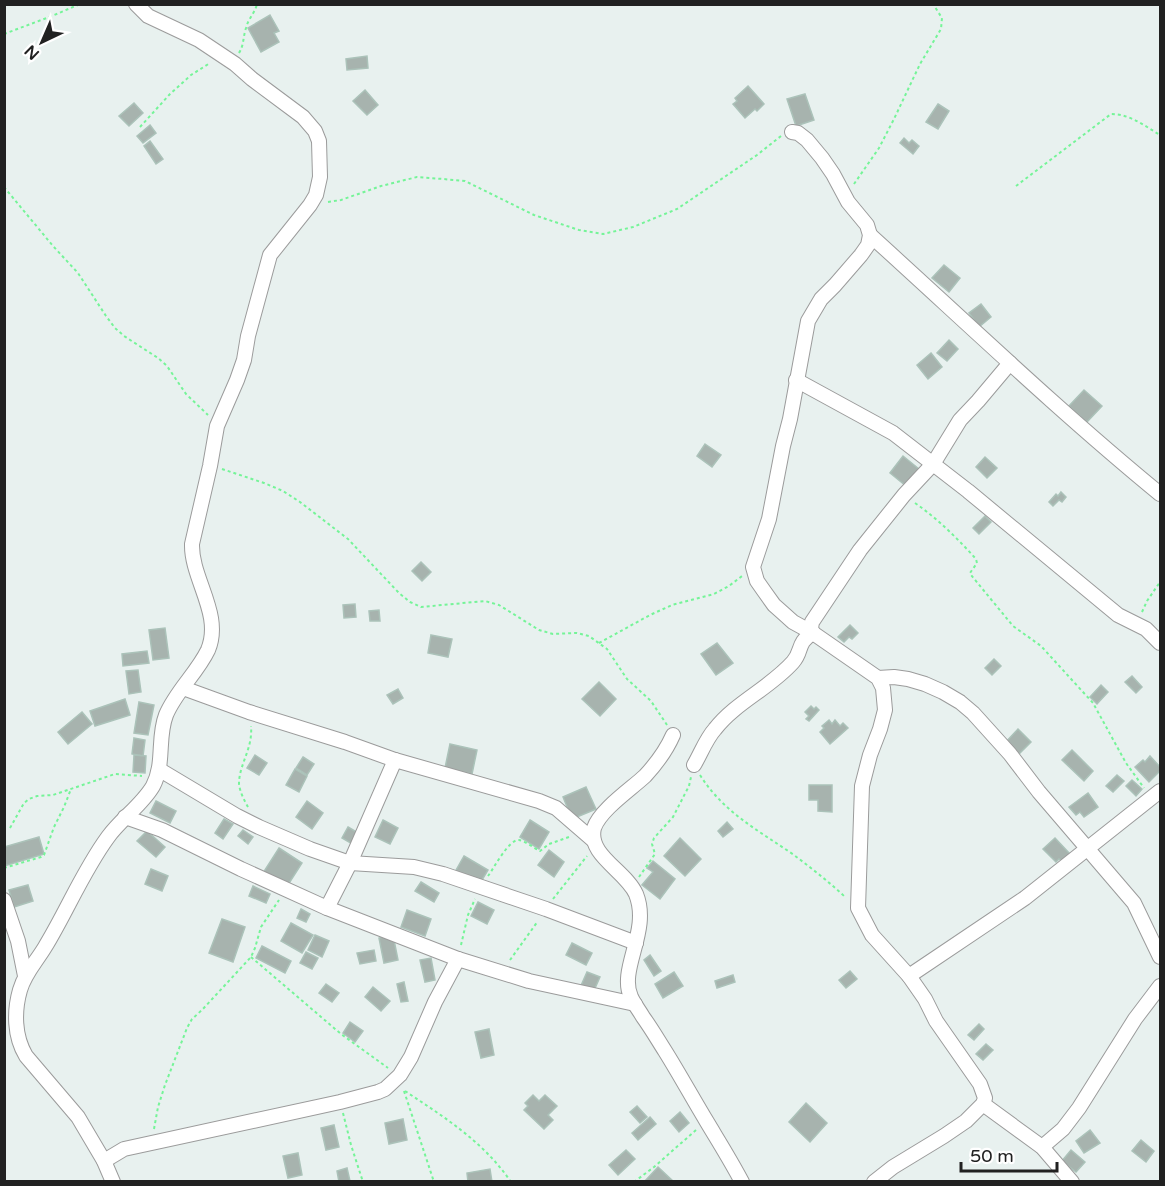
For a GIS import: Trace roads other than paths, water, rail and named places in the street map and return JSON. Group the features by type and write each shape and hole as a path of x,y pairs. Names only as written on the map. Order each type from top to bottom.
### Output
{"street":[{"path":"113,1182 104,1161 78,1118 21,1048 18,1038 19,992 24,976 45,946 94,857 109,835 153,786 158,774 162,730 166,717 208,650 211,622 192,555 194,534 217,426 244,360 251,324 270,255 310,205 316,195 320,177 318,141 315,131 303,117 235,64 199,40 148,16 136,4"},
{"path":"792,132 807,140 833,174 848,202 867,225 870,235 868,245 861,255 821,299 808,321 769,519 753,567 757,581 774,605 793,621 878,678 883,688 885,710 862,786 858,908 872,935 909,976 925,999 936,1021 980,1084 985,1098 984,1104 966,1121 893,1167 874,1182"},
{"path":"870,235 1010,363 1161,495"},
{"path":"813,633 812,622 851,562 904,495 933,464 960,420 1010,363"},
{"path":"796,380 893,433 1118,615 1146,629 1161,643"},
{"path":"694,765 714,729 770,684 793,662 804,639 813,633"},
{"path":"878,678 908,679 943,692 973,713 1134,903 1161,957"},
{"path":"183,688 395,760 539,801 556,808 582,830 612,866 626,878 639,904 639,932 628,978 630,997 675,1066 732,1161 741,1182"},
{"path":"594,843 594,828 597,821 659,760 673,735"},
{"path":"327,908 350,863 395,760"},
{"path":"158,774 259,827 310,849 350,863 414,867 443,874 636,943"},
{"path":"909,976 1025,898 1155,794"},
{"path":"125,817 162,830 327,908 458,959 502,973 635,1004"},
{"path":"4,900 18,941 24,976"},
{"path":"104,1161 124,1149 340,1102 385,1089 400,1075 411,1057 435,1002 458,959"},
{"path":"1042,1147 1063,1129 1079,1108 1112,1053 1161,986"},
{"path":"984,1104 1042,1147 1072,1182"}]}
